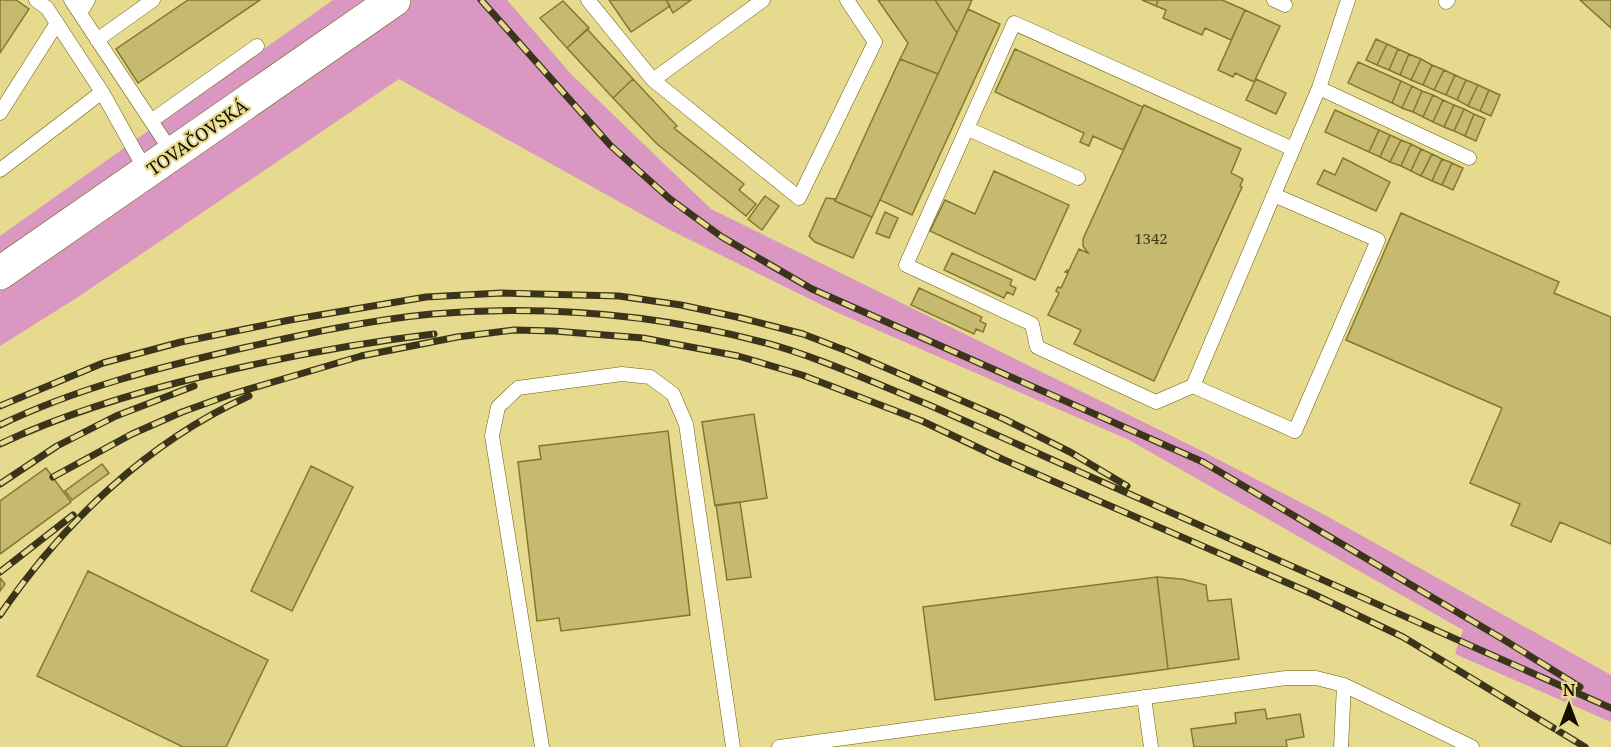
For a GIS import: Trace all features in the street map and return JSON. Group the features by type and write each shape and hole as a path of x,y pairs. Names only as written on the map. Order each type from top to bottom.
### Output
{"main road":[{"name":"TOVAČOVSKÁ","path":"0,273 394,0"}],"lane":[{"path":"36,0 47,8 102,92 160,163"},
{"path":"71,0 151,121 160,163"},
{"path":"80,13 88,0"},
{"path":"97,40 153,0"},
{"path":"588,0 653,80 799,198 874,42 848,0"},
{"path":"653,80 763,0"},
{"path":"1293,149 1014,23 906,265 1032,324 1037,347 1155,402 1193,386 1319,88 1348,0"},
{"path":"0,113 57,23"},
{"path":"151,121 257,46"},
{"path":"1319,88 1469,158"},
{"path":"0,170 102,92"},
{"path":"968,129 1078,178"},
{"path":"1193,386 1295,431 1374,251 1378,240 1274,195"},
{"path":"542,747 492,436 498,407 518,388 622,374 650,377 673,394 686,424 733,747"},
{"path":"779,747 835,743 1286,678 1316,678 1344,685 1473,747"},
{"path":"1341,747 1344,685"},
{"path":"1144,697 1151,747"}],"shaded area":[{"path":"333,0 507,0 571,74 711,209 1202,451 1323,514 1611,675 1611,722 1455,654 1463,630 1129,440 836,312 668,229 399,79 78,297 0,346 0,236"}],"building":[{"path":"0,0 16,0 29,9 0,53"},
{"path":"188,0 260,0 138,83 116,49"},
{"path":"609,0 666,0 670,6 631,32"},
{"path":"666,0 691,0 673,13"},
{"path":"878,0 935,0 957,33 938,74 900,59 908,43"},
{"path":"935,0 972,0 957,33"},
{"path":"1142,0 1158,0 1156,6"},
{"path":"1158,0 1222,0 1245,10 1231,40 1205,28 1202,35 1163,18 1166,10 1156,6"},
{"path":"1580,0 1611,0 1611,28"},
{"path":"563,1 589,28 567,48 540,18"},
{"path":"968,9 1000,24 912,215 880,200"},
{"path":"1245,10 1280,26 1254,82 1235,73 1233,77 1218,70"},
{"path":"587,29 633,79 613,98 567,48"},
{"path":"1376,39 1387,44 1377,65 1366,60"},
{"path":"1387,44 1398,49 1389,70 1377,65"},
{"path":"1015,49 1143,107 1123,150 1093,136 1089,146 1080,142 1084,133 995,92"},
{"path":"1398,49 1409,54 1400,75 1389,70"},
{"path":"1409,54 1421,59 1411,80 1400,75"},
{"path":"900,59 938,74 872,217 835,201"},
{"path":"1421,59 1432,65 1423,85 1411,80"},
{"path":"1358,62 1401,81 1392,103 1348,83"},
{"path":"1432,65 1444,70 1434,90 1423,85"},
{"path":"1444,70 1455,75 1446,95 1434,90"},
{"path":"1455,75 1466,80 1457,100 1446,95"},
{"path":"633,79 677,126 674,128 744,184 739,190 756,204 746,216 657,144 613,98"},
{"path":"1256,79 1286,93 1276,114 1246,100"},
{"path":"1466,80 1478,85 1468,106 1457,100"},
{"path":"1401,81 1412,86 1402,108 1392,103"},
{"path":"1478,85 1489,90 1480,111 1468,106"},
{"path":"1412,86 1422,91 1413,112 1402,108"},
{"path":"1489,90 1500,95 1491,116 1480,111"},
{"path":"1422,91 1433,95 1423,117 1413,112"},
{"path":"1433,95 1443,100 1433,122 1423,117"},
{"path":"1443,100 1454,105 1444,127 1433,122"},
{"path":"1144,105 1241,149 1231,173 1243,179 1240,186 1242,187 1154,381 1074,344 1081,330 1048,315 1059,293 1056,291 1058,287 1061,288 1068,273 1065,272 1067,270 1068,272 1079,249 1088,253 1083,246 1083,239"},
{"path":"1454,105 1464,109 1454,131 1444,127"},
{"path":"1464,109 1474,114 1465,136 1454,131"},
{"path":"1335,110 1379,130 1369,152 1325,132"},
{"path":"1474,114 1485,119 1476,141 1465,136"},
{"path":"1379,130 1390,135 1380,157 1369,152"},
{"path":"1390,135 1401,140 1390,162 1380,157"},
{"path":"1401,140 1411,144 1401,166 1390,162"},
{"path":"1411,144 1421,149 1411,171 1401,166"},
{"path":"1421,149 1432,154 1421,176 1411,171"},
{"path":"1432,154 1442,159 1432,181 1421,176"},
{"path":"1343,158 1390,182 1376,211 1317,184 1324,170 1335,175"},
{"path":"1442,159 1452,163 1442,185 1432,181"},
{"path":"1452,163 1463,168 1453,190 1442,185"},
{"path":"994,171 1069,205 1035,280 930,231 945,200 975,214"},
{"path":"765,196 779,206 762,230 748,219"},
{"path":"826,198 835,199 872,217 853,258 815,242 809,236"},
{"path":"885,212 898,218 889,238 876,233"},
{"path":"1401,213 1559,282 1554,293 1611,317 1611,544 1560,522 1551,542 1511,525 1520,504 1470,483 1502,408 1346,340"},
{"path":"952,253 1012,280 1010,285 1016,288 1013,295 1007,292 1004,298 944,270"},
{"path":"919,288 982,317 980,321 986,324 983,332 976,329 974,334 911,305"},
{"path":"754,414 767,498 715,506 702,422"},
{"path":"668,431 690,615 561,631 559,618 537,621 518,462 541,459 539,446"},
{"path":"102,464 109,473 72,500 65,491"},
{"path":"311,466 353,487 292,611 251,591"},
{"path":"46,468 71,502 0,554 0,501"},
{"path":"740,502 751,577 727,580 716,505"},
{"path":"88,571 268,660 226,747 183,747 37,676"},
{"path":"1157,577 1168,669 935,700 923,607"},
{"path":"1157,577 1182,579 1206,585 1208,601 1231,599 1239,659 1168,669"},
{"path":"0,578 5,584 0,591"},
{"path":"1265,709 1267,719 1300,714 1304,737 1286,740 1287,747 1194,747 1191,729 1236,723 1235,713"}],"railway":[{"path":"481,0 610,145 670,199 722,237 812,289 1203,462 1580,687"},
{"path":"0,406 103,363 181,342 290,320 426,297 502,293 619,296 681,305 803,334 1004,419 1070,452 1127,486"},
{"path":"0,425 89,389 150,371 290,338 385,320 474,311 557,312 640,318 722,332 783,348 929,405 1611,708"},
{"path":"53,477 132,434 182,412 229,395 361,356 457,337 514,330 643,338 738,356 802,375 922,421 1002,459 1313,594 1403,637 1585,747"},
{"path":"0,444 76,413 181,382 321,351 434,334"},
{"path":"0,484 57,446 116,416 194,386"},
{"path":"0,615 51,549 110,489 176,437 249,396"},
{"path":"0,572 73,515"}]}
